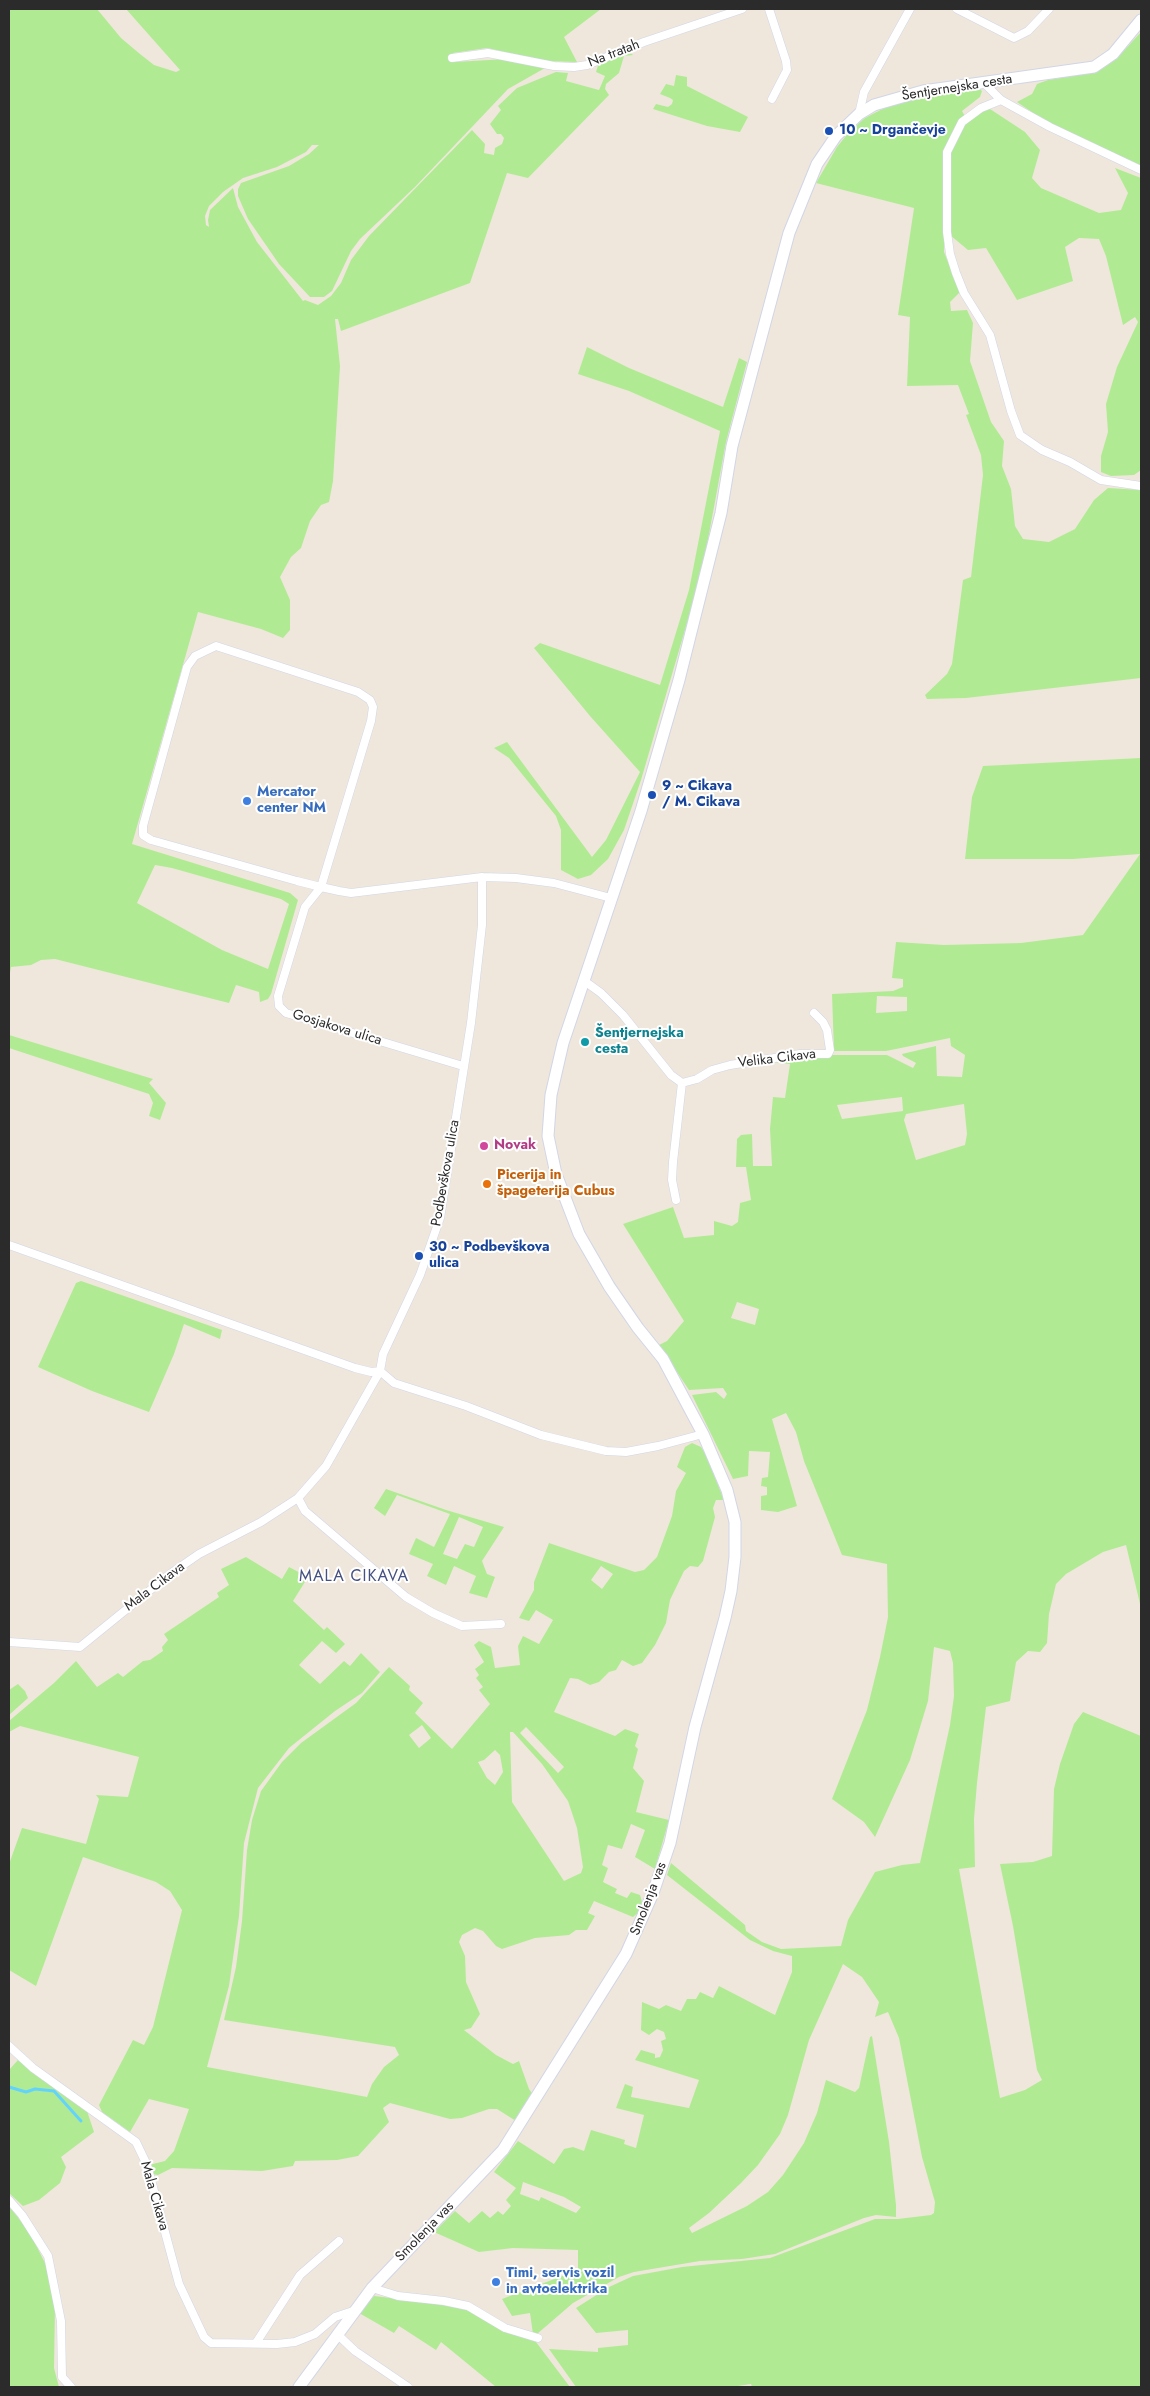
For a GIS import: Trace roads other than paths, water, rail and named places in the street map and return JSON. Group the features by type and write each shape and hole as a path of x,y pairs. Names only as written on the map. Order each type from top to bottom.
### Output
{"main road":[{"name":"Šentjernejska cesta","path":"611,898 641,811 679,680 721,513 732,446 780,262 802,198 824,153 840,132 859,114 874,105 923,92 1094,67 1113,54 1141,20"},
{"path":"611,898 563,1043 552,1095 548,1136 556,1174 579,1234 594,1262 662,1360 703,1434"},
{"name":"Smolenja vas","path":"299,2387 353,2311 372,2288 485,2172 511,2140 626,1954 653,1893 670,1843 695,1727 731,1591 735,1557 735,1522 727,1490 703,1434"}],"street":[{"name":"Na tratah","path":"452,58 488,53 554,66 574,67 587,65 644,42 742,9"},
{"path":"769,9 787,70 772,99"},
{"path":"859,114 864,92 910,9"},
{"path":"958,9 1014,38 1028,31 1049,9"},
{"path":"983,82 1001,100 1050,128 1141,170"},
{"path":"1001,100 981,108 962,122 947,152 947,232 950,254 956,273 964,293 990,335 1011,411 1020,435 1042,450 1070,462 1101,480 1141,486"},
{"path":"321,887 371,721 373,707 370,700 358,692 216,646 195,656 187,667 143,826 143,835 152,840 321,887 351,893 482,877 516,878 554,883 611,898"},
{"name":"Podbevškova ulica","path":"380,1371 383,1354 424,1266 440,1218 471,1023 482,926 482,877"},
{"name":"Gosjakova ulica","path":"321,887 305,907 278,996 278,1006 286,1013 463,1066"},
{"path":"583,980 601,993 623,1015 671,1075 682,1083 672,1180 676,1200"},
{"name":"Velika Cikava","path":"682,1083 697,1079 712,1070 730,1065 800,1054 828,1054 830,1050 826,1030 823,1022 814,1013"},
{"path":"9,1245 355,1368 371,1372 380,1371 394,1383 466,1406 541,1435 606,1450 626,1452 703,1434"},
{"name":"Mala Cikava","path":"9,1642 80,1647 177,1569 199,1554 262,1522 298,1498 326,1466 380,1371"},
{"path":"298,1498 305,1510 406,1596 433,1613 462,1626 501,1624"},
{"name":"Mala Cikava","path":"9,2046 33,2068 136,2142 147,2165 177,2276 195,2315"},
{"path":"9,2200 22,2215 48,2256 61,2321 62,2377 71,2387"},
{"path":"256,2343 300,2275 339,2241"},
{"path":"372,2288 398,2296 444,2301 468,2306 505,2328 538,2338"},
{"name":"Smolenja vas","path":"195,2315 204,2337 210,2344 277,2344 307,2339 335,2317 353,2311"},
{"path":"337,2334 355,2351 408,2387"}],"waterway":[{"path":"9,2087 26,2092 35,2089 54,2091 81,2121"}],"place":[{"name":"10 ~ Drgančevje","path":"829,131"},
{"name":"9 ~ Cikava / M. Cikava","path":"652,795"},
{"name":"Mercator center NM","path":"247,801"},
{"name":"Šentjernejska cesta","path":"585,1042"},
{"name":"Novak","path":"484,1146"},
{"name":"Picerija in špageterija Cubus","path":"487,1184"},
{"name":"30 ~ Podbevškova ulica","path":"419,1256"},
{"name":"Timi, servis vozil in avtoelektrika","path":"496,2282"}],"district":[{"name":"MALA CIKAVA","path":"354,1577"}]}
